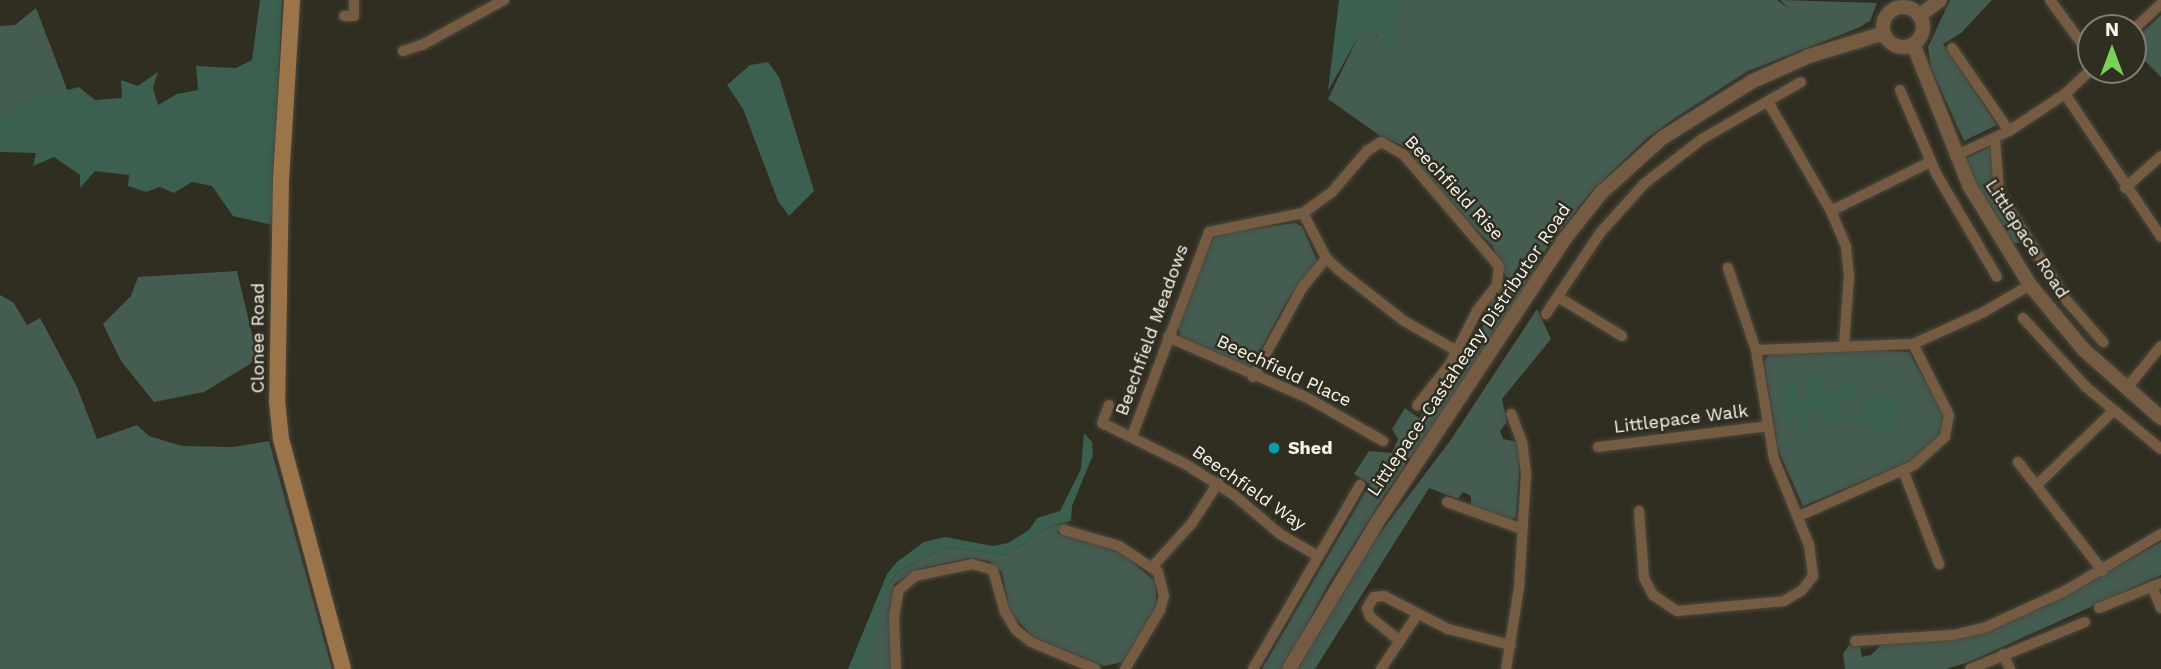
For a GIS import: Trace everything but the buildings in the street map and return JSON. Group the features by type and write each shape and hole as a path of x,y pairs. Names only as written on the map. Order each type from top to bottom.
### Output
{"main road":[{"name":"Clonee Road","path":"292,0 281,180 277,401 281,439 343,669"}],"street":[{"path":"344,16 354,16 354,0"},
{"path":"403,51 422,45 503,0"},
{"path":"1919,16 1940,0"},
{"path":"2050,0 2077,37"},
{"path":"2147,17 2161,4"},
{"path":"1904,8 1919,16 1923,29 1913,44 1896,46 1884,33 1884,20 1892,11 1904,8"},
{"name":"Littlepace-Castaheany Distributor Road","path":"1289,669 1378,521 1451,416 1563,241 1601,193 1662,138 1753,81 1809,56 1884,33"},
{"name":"Littlepace Road","path":"1913,44 1955,156 2030,285 2069,334 2126,389 2161,418"},
{"path":"1952,48 2009,131"},
{"path":"1546,314 1600,233 1645,183 1702,139 1801,82"},
{"path":"1955,156 2009,131 2065,94 2077,83"},
{"path":"1900,90 1930,162 1985,269 1997,278"},
{"path":"2065,94 2125,188 2161,237"},
{"path":"1768,102 1831,211 1849,260 1844,344"},
{"path":"1995,139 1999,193 2067,301 2103,342"},
{"name":"Beechfield Meadows","path":"1132,436 1209,232 1303,213 1332,192 1367,151 1381,142"},
{"name":"Beechfield Rise","path":"1381,142 1403,154 1499,266 1497,285 1457,351 1417,407"},
{"path":"2125,188 2161,156"},
{"path":"1831,211 1930,162"},
{"path":"1303,213 1326,258 1404,321 1457,351"},
{"path":"1253,377 1302,288 1326,258"},
{"path":"1639,511 1642,568 1649,589 1670,608 1684,612 1784,601 1802,590 1813,576 1815,564 1799,516 1774,458 1756,350 1728,268"},
{"path":"1756,350 1844,344 1913,344 1982,313 2030,285"},
{"path":"1558,297 1622,336"},
{"path":"2023,318 2026,331 2113,411 2161,449"},
{"path":"2095,333 2104,324"},
{"name":"Beechfield Place","path":"1168,337 1253,377 1306,397 1383,441"},
{"path":"1799,516 1903,470 1936,450 1950,421 1913,344"},
{"path":"2126,389 2161,346"},
{"name":"Beechfield Way","path":"1108,405 1102,423 1132,436 1218,483 1280,534 1316,555"},
{"path":"2036,485 2113,411"},
{"path":"1506,669 1511,645 1522,528 1525,457 1511,414"},
{"name":"Littlepace Walk","path":"1598,447 1768,426"},
{"path":"2018,462 2103,571"},
{"path":"1903,470 1939,564"},
{"path":"1153,566 1192,523 1218,483"},
{"path":"1253,669 1316,555 1360,485"},
{"path":"1447,502 1522,528"},
{"path":"1064,530 1078,528 1119,546 1153,566 1163,585 1164,599 1125,669"},
{"path":"1855,640 1975,631 2103,571 2161,534"},
{"path":"897,669 894,617 899,590 915,576 972,564 993,570 1004,612 1016,629 1031,642 1096,669"},
{"path":"2099,608 2157,585 2161,608"},
{"path":"1400,641 1370,617 1370,601 1384,596 1448,629 1511,645"},
{"path":"1381,669 1417,615"},
{"path":"1970,669 2085,622"},
{"path":"2003,654 2010,669"}],"green space":[{"path":"260,0 282,0 272,225 233,216 212,186 192,182 174,193 160,187 146,192 128,186 129,175 95,171 80,188 80,175 54,157 33,166 36,153 0,152 0,121 25,101 79,87 95,100 122,98 121,80 138,86 158,72 153,88 158,105 177,94 198,90 196,66 236,68 252,60"},
{"path":"1339,0 1395,0 1402,16 1396,20 1397,44 1387,49 1373,31 1357,39 1328,91"},
{"path":"1365,0 1777,0 1790,9 1780,0 1877,3 1870,21 1858,28 1748,71 1678,116 1647,138 1589,194 1547,248 1493,340 1386,493 1327,586 1283,669 1262,669 1370,484 1354,474 1369,451 1392,453 1398,439 1392,429 1405,408 1419,418 1478,334 1489,316 1484,311 1506,277 1492,245 1454,210 1405,147 1379,135 1328,99 1357,39 1373,30 1378,39"},
{"path":"1950,0 1992,0 1961,33 1943,44 1997,125 1964,141 1931,68 1928,47"},
{"path":"36,8 68,92 0,122 0,26 15,25"},
{"path":"2161,15 2161,77 2147,63 2147,28"},
{"path":"768,62 779,77 814,191 789,216 778,201 743,109 727,85 750,65"},
{"path":"1991,146 1994,182 2023,242 2009,244 1964,165 1967,158"},
{"path":"1295,223 1302,226 1317,261 1285,304 1252,366 1246,367 1181,337 1177,323 1215,234"},
{"path":"237,271 257,355 250,364 204,392 154,402 121,361 103,324 131,296 138,277"},
{"path":"0,295 13,302 27,325 40,318 77,387 97,439 137,425 149,436 182,446 233,447 269,441 332,669 0,669"},
{"path":"1537,309 1551,339 1502,399 1507,422 1500,431 1503,439 1517,442 1520,460 1516,517 1509,520 1471,506 1471,496 1463,492 1458,499 1429,488 1315,669 1298,669 1359,561 1450,441"},
{"path":"1849,349 1909,352 1943,412 1942,430 1936,442 1911,461 1803,506 1778,449 1764,362 1770,353"},
{"path":"1817,370 1834,397 1839,385 1853,385 1858,391 1853,403 1840,401 1841,418 1865,415 1862,395 1873,395 1901,400 1900,425 1883,439 1878,428 1846,421 1837,425 1829,420 1814,423 1821,415 1810,406 1811,427 1803,435 1795,417 1789,426 1781,419 1789,412 1780,404 1785,389 1791,381 1800,388 1795,401 1803,406 1808,376"},
{"path":"1084,433 1092,442 1093,455 1072,506 1071,521 1053,525 1006,555 948,547 898,571 887,588 869,660 863,669 848,669 887,574 897,562 924,542 945,537 993,546 1008,543 1029,530 1037,518 1060,511 1081,469"},
{"path":"1068,523 1057,533 1120,552 1156,582 1156,607 1123,662 1104,666 1033,637 1010,612 1002,572 989,561 969,558 918,569 894,584 891,669 863,669 887,588 898,571 948,547 1006,555 1053,525"},
{"path":"2161,542 2161,575 1969,662 1946,669 1845,669 1843,654 1849,645 1860,647 1862,657 1871,655 1883,643 1978,635 2041,608"}],"place":[{"name":"Shed","path":"1274,448"}]}
